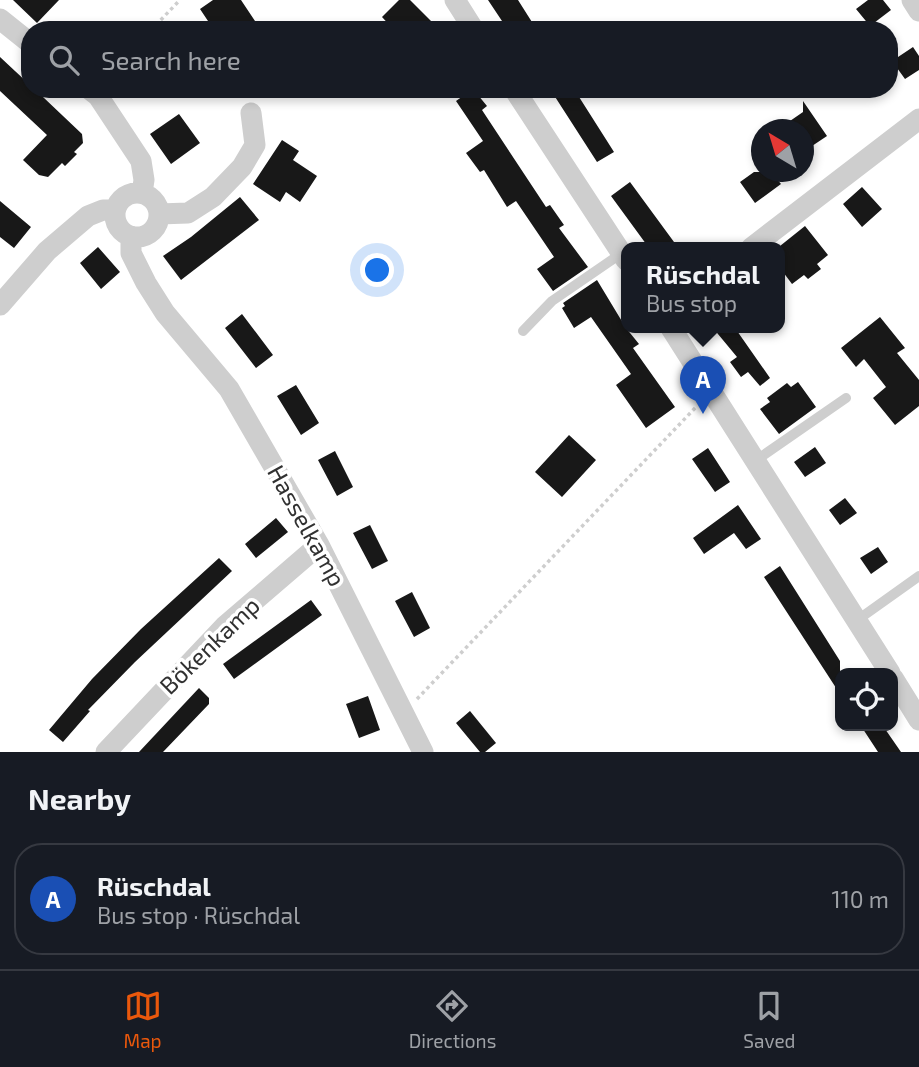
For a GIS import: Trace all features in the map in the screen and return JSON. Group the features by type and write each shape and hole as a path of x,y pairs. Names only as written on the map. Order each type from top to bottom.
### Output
{"street":[{"path":"455,0 468,21"},
{"path":"912,0 919,11"},
{"path":"0,19 21,36"},
{"path":"97,98 141,161 144,180 142,193"},
{"path":"520,98 621,251"},
{"path":"159,214 188,213 213,197 242,167 255,145 251,113"},
{"path":"759,242 919,119"},
{"path":"142,193 154,201 159,214 155,228 138,237 120,229 115,210 125,196 142,193"},
{"path":"0,304 47,251 88,216 103,210 115,210"},
{"name":"Hasselkamp","path":"131,236 131,253 146,283 165,313 229,389 319,545 423,752"},
{"path":"674,333 887,668"},
{"name":"Bökenkamp","path":"106,752 118,736 225,626 319,545"},
{"path":"898,686 919,720"},
{"name":"Hasselkamp","path":"404,714 436,752"}],"lane":[{"path":"523,331 552,300 621,258"},
{"path":"755,461 846,398"},
{"path":"856,621 919,576"}],"path":[{"path":"160,21 180,0"},
{"path":"404,714 710,392"}],"building":[{"path":"13,0 59,0 39,21 35,21"},
{"path":"213,0 241,0 255,21 208,21 200,9"},
{"path":"399,0 410,0 431,21 386,21 382,17"},
{"path":"488,0 518,0 531,21 502,21"},
{"path":"868,0 883,0 891,10 877,21 866,21 856,9"},
{"path":"913,47 919,56 919,70 905,79 898,69 898,57"},
{"path":"0,57 21,77 21,98 44,98 82,134 83,143 74,152 77,154 65,166 62,163 48,177 39,175 23,160 47,135 0,91"},
{"path":"460,98 480,98 487,106 482,110 546,207 550,205 564,225 559,228 588,267 553,291 537,269 554,257 516,201 507,207 484,170 480,172 466,153 483,141 456,101"},
{"path":"556,98 580,98 614,152 597,162"},
{"path":"803,101 827,136 814,145 814,119 793,119 803,112"},
{"path":"179,114 200,143 171,164 150,134"},
{"path":"282,140 299,151 293,160 317,176 300,202 286,192 280,202 253,184"},
{"path":"751,174 751,182 781,184 755,203 740,182"},
{"path":"630,182 674,242 645,242 611,196"},
{"path":"862,187 882,209 862,227 843,204"},
{"path":"240,197 259,220 181,280 163,256"},
{"path":"0,201 31,227 14,248 0,237"},
{"path":"805,226 828,255 817,264 821,269 808,279 804,275 792,284 785,275 785,242"},
{"path":"98,247 120,272 101,289 80,263"},
{"path":"597,280 621,320 621,333 630,333 639,344 633,348 675,407 646,428 616,385 631,374 591,317 574,328 562,308 565,306 563,303"},
{"path":"242,314 273,355 256,368 225,328"},
{"path":"880,317 905,348 897,353 919,380 919,406 895,425 873,398 886,387 864,359 856,367 841,348"},
{"path":"717,333 738,333 770,378 760,386 748,372 741,377 730,362 737,357"},
{"path":"798,382 816,407 779,434 760,409 770,402 767,398 787,383 791,387"},
{"path":"296,385 319,423 301,435 277,396"},
{"path":"569,435 596,460 562,497 535,472"},
{"path":"815,447 826,463 805,477 794,462"},
{"path":"708,448 730,482 715,492 692,459"},
{"path":"335,451 353,487 337,496 318,460"},
{"path":"845,498 857,513 840,525 829,510"},
{"path":"738,505 761,539 746,549 734,533 704,554 693,538"},
{"path":"276,518 288,532 256,558 245,544"},
{"path":"370,525 388,561 372,569 353,533"},
{"path":"878,547 888,562 871,574 860,558"},
{"path":"219,558 232,571 135,662 88,710 90,711 63,742 49,730 92,679 141,629"},
{"path":"780,566 840,661 840,668 835,668 835,686 764,577"},
{"path":"412,592 430,628 414,637 395,601"},
{"path":"311,600 322,615 234,679 223,664"},
{"path":"199,688 209,698 209,704 163,752 139,752"},
{"path":"368,696 380,730 359,738 346,704"},
{"path":"470,711 496,743 485,752 480,752 456,723"},
{"path":"864,731 886,731 901,752 878,752"}],"place":[{"name":"Rüschdal","path":"703,414"}]}
